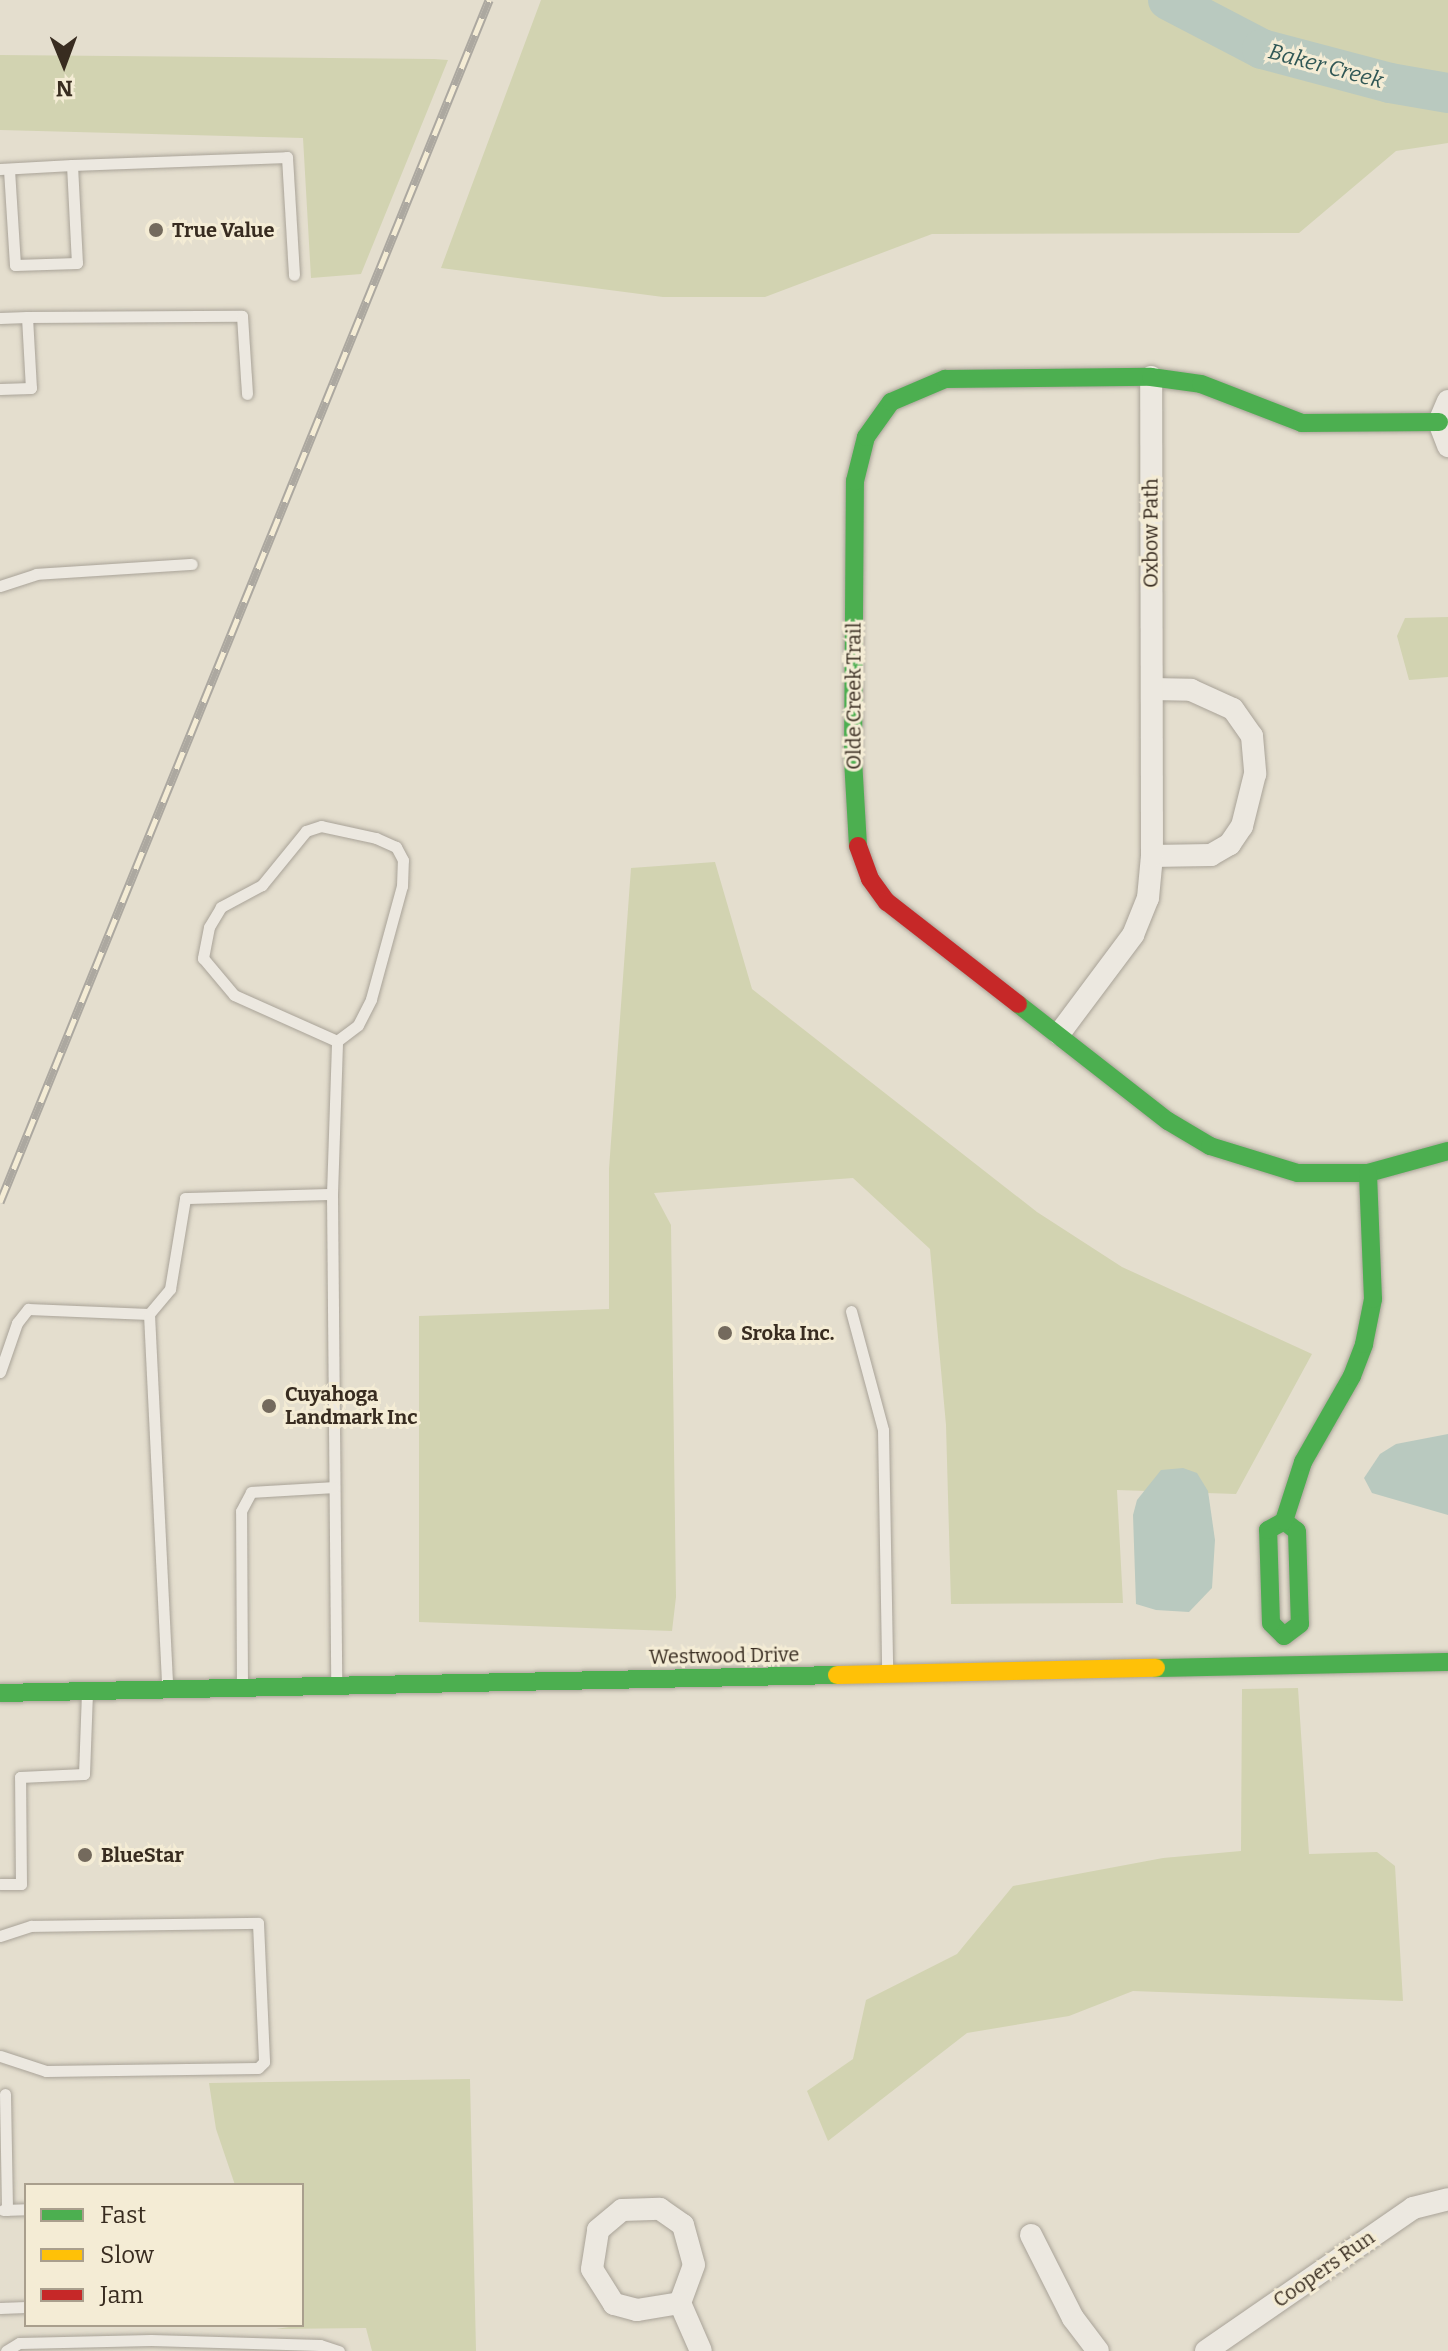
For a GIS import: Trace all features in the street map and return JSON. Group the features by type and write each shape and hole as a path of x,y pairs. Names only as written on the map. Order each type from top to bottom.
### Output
{"street":[{"name":"Olde Creek Trail","path":"1448,446 1444,412 1302,423 1201,384 1151,377 945,379 891,402 866,437 855,481 853,759 862,861 887,902 909,923 1059,1034 1138,1100 1210,1146 1298,1173 1368,1173 1448,1151"},
{"name":"Oxbow Path","path":"1059,1034 1133,935 1148,898 1152,856 1151,377"},
{"path":"1152,689 1191,690 1233,709 1252,736 1255,774 1242,826 1230,844 1211,855 1152,856"},
{"path":"1286,1666 1284,1636 1271,1623 1268,1530 1284,1521 1303,1462 1352,1376 1364,1344 1373,1299 1368,1173"},
{"path":"1284,1521 1297,1531 1300,1624 1284,1636"},
{"name":"Westwood Drive","path":"0,1693 1448,1662"},
{"name":"Coopers Run","path":"1206,2351 1413,2208 1448,2199"},
{"path":"680,2303 637,2310 614,2304 592,2269 598,2230 622,2210 660,2209 683,2225 694,2265 680,2303 701,2351"},
{"path":"1031,2235 1065,2305 1098,2351"}],"lane":[{"path":"72,165 77,263 15,265 4,169 72,165 287,157 294,275"},
{"path":"0,318 242,316 247,394"},
{"path":"0,389 31,388 27,317"},
{"path":"0,586 36,574 192,564"},
{"path":"321,826 376,838 396,847 403,860 402,886 371,999 358,1025 337,1041 234,995 218,982 203,958 209,927 221,907 262,885 306,831 321,826"},
{"path":"336,1686 332,1194 337,1041"},
{"path":"168,1689 149,1314 170,1289 185,1198 332,1194"},
{"path":"0,1372 17,1323 28,1309 149,1314"},
{"path":"851,1311 883,1430 887,1674"},
{"path":"242,1688 241,1511 251,1492 334,1487"},
{"path":"0,1884 21,1884 20,1777 84,1774 87,1691"},
{"path":"0,1936 31,1926 252,1921 262,1928 263,2066 46,2071 0,2056"},
{"path":"5,2094 3,2210 24,2209"},
{"path":"0,2308 24,2307"},
{"path":"6,2351 19,2343 284,2347 339,2351"}],"green space":[{"path":"541,0 1448,0 1448,143 1396,151 1299,233 932,234 765,297 663,297 441,268"},
{"path":"0,55 448,60 361,274 311,278 303,138 0,130"},
{"path":"1448,617 1448,677 1409,680 1397,636 1405,618"},
{"path":"715,862 752,989 1037,1212 1122,1267 1312,1354 1236,1494 1117,1490 1123,1603 951,1604 946,1425 930,1249 853,1178 654,1193 671,1225 676,1597 672,1631 419,1622 419,1316 609,1309 609,1169 631,868"},
{"path":"1298,1688 1309,1854 1377,1852 1395,1866 1403,2001 1133,1991 1069,2016 967,2033 828,2141 807,2091 853,2059 866,2000 957,1954 1013,1886 1163,1858 1241,1851 1242,1689"},
{"path":"470,2079 476,2351 372,2351 366,2328 276,2329 304,2327 304,2183 234,2183 216,2129 209,2083"}],"shaded area":[{"path":"1448,1434 1448,1515 1372,1493 1364,1478 1380,1454 1396,1444"},
{"path":"1183,1468 1197,1473 1208,1491 1215,1540 1212,1588 1189,1612 1156,1610 1136,1604 1133,1515 1137,1500 1161,1470"}],"waterway":[{"name":"Baker Creek","path":"1168,0 1262,49 1390,83 1448,93"}],"railway":[{"path":"0,1202 489,0"}],"traffic: fast":[{"path":"858,846 853,759 855,481 866,437 891,402 945,379 1151,377 1201,384 1302,423 1439,422"},
{"path":"1018,1004 1168,1121 1210,1146 1298,1173 1368,1173 1448,1151"},
{"path":"1284,1521 1297,1531 1300,1624 1284,1636 1271,1623 1268,1530 1284,1521 1303,1462 1352,1376 1364,1344 1373,1299 1368,1173"},
{"path":"1156,1668 1448,1662"},
{"path":"0,1693 837,1675"}],"traffic: slow":[{"path":"837,1675 1156,1668"}],"traffic: jam":[{"path":"858,846 870,879 887,902 1018,1004"}],"place":[{"name":"True Value","path":"156,230"},
{"name":"Sroka Inc.","path":"725,1333"},
{"name":"Cuyahoga Landmark Inc","path":"269,1406"},
{"name":"BlueStar","path":"85,1855"}]}
